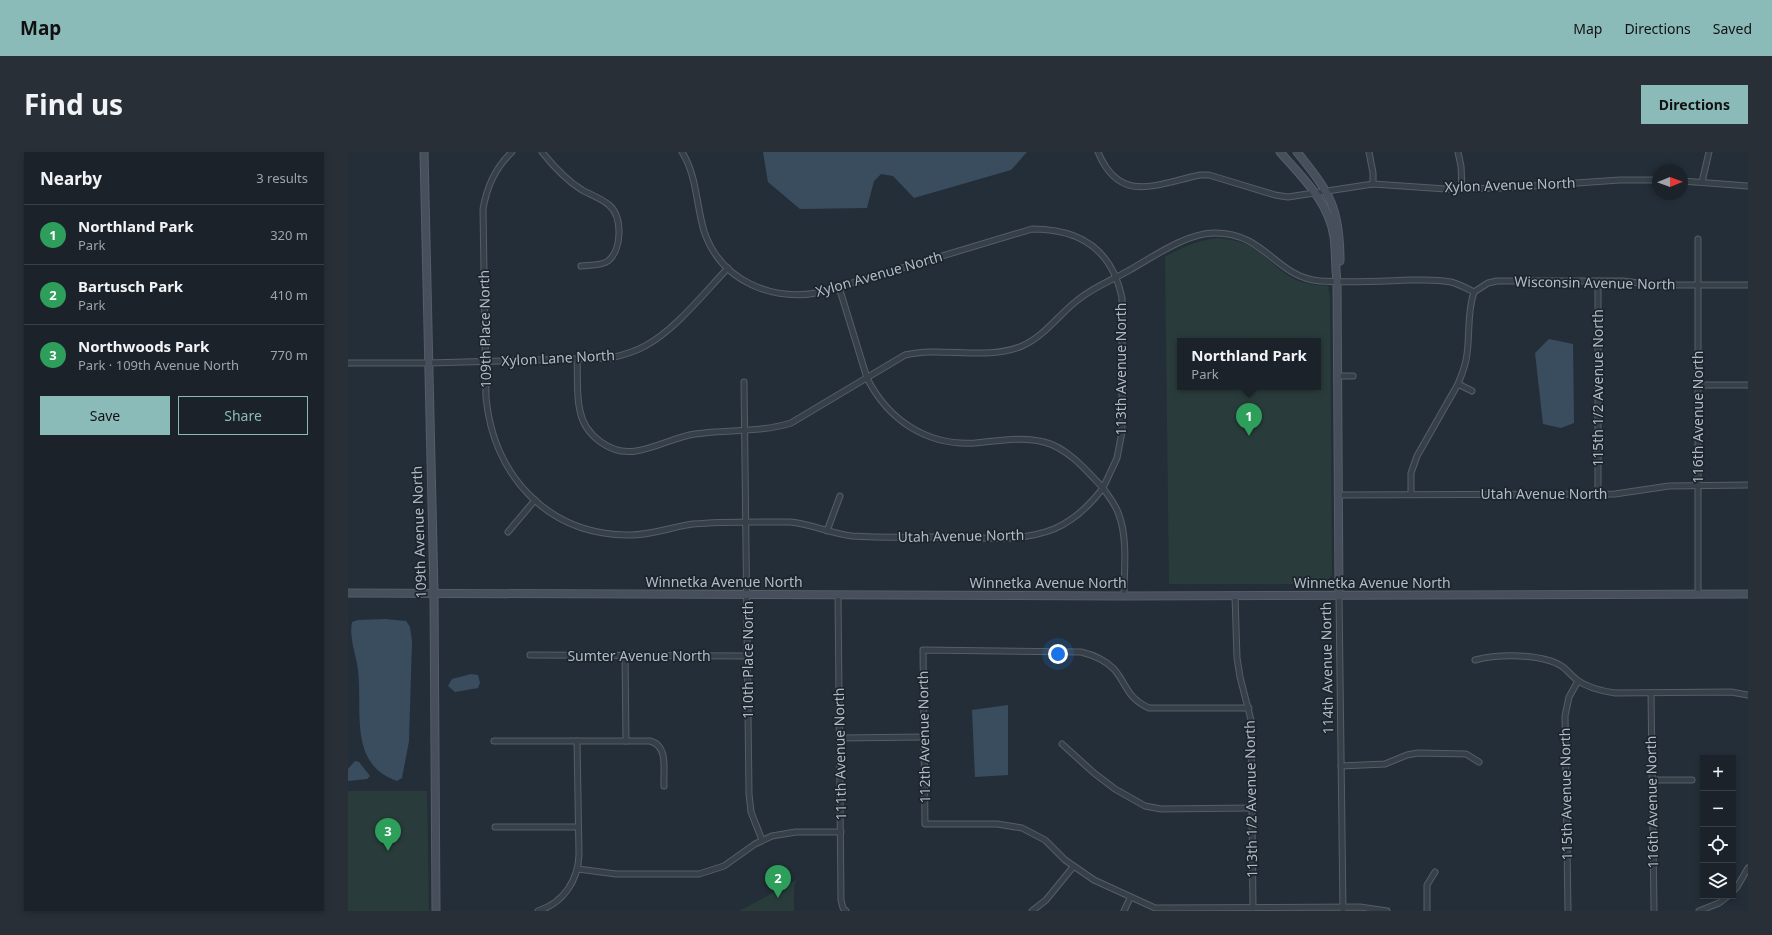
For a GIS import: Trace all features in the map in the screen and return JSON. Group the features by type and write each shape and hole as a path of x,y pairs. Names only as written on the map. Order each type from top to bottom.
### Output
{"street":[{"name":"109th Avenue North","path":"424,152 434,594 436,911"},
{"name":"109th Place North","path":"512,152 497,170 490,182 483,208 488,417 500,455 522,488 535,500"},
{"path":"542,152 562,175 584,191 609,205 616,216 618,241 614,255 607,262 599,265 581,266"},
{"name":"Xylon Avenue North","path":"682,152 691,170 705,232 711,246 728,268 744,281 758,288 774,293 807,295 839,287 1032,229 1060,231 1073,234 1086,241 1104,257 1116,277"},
{"name":"Xylon Avenue North","path":"1098,152 1105,167 1111,175 1124,184 1135,187 1153,185 1200,175 1209,175 1282,197 1316,194 1373,184 1462,189 1504,188 1620,180 1652,180"},
{"name":"114th Avenue North","path":"1280,152 1316,194 1324,208 1332,228 1337,281 1343,909"},
{"name":"114th Avenue North","path":"1297,152 1316,175 1327,192 1336,216 1339,234 1340,266 1337,281"},
{"path":"1369,152 1373,173 1373,184"},
{"path":"1458,152 1461,166 1462,189"},
{"path":"1702,182 1710,152"},
{"path":"1688,181 1748,186"},
{"path":"577,360 580,411 589,431 597,439 616,449 636,451 693,434 774,428 790,423 905,355 919,352 1002,352 1014,350 1035,339 1079,299 1092,290 1186,240 1197,236 1215,233 1238,236 1254,243 1284,268 1296,275 1318,281 1437,280 1461,285 1474,292 1469,309 1466,364 1458,384 1417,456 1411,473 1411,494"},
{"name":"116th Avenue North","path":"1698,240 1698,594"},
{"name":"Xylon Lane North","path":"428,363 577,360 611,358 628,354 661,336 728,268"},
{"name":"113th Avenue North","path":"1103,488 1117,458 1122,432 1122,308 1120,289 1116,277"},
{"name":"Wisconsin Avenue North","path":"1474,292 1488,283 1496,281 1623,281 1655,285 1748,285"},
{"name":"115th 1/2 Avenue North","path":"1598,281 1598,494"},
{"path":"839,287 867,378 872,389 891,413 915,431 930,437 960,443 1031,439 1045,442 1074,458 1103,488 1119,515 1122,530 1124,596"},
{"path":"348,362 428,363"},
{"path":"1338,376 1353,376"},
{"name":"110th Place North","path":"744,382 748,595 749,794 751,812 762,840"},
{"path":"1458,384 1472,391"},
{"path":"1698,385 1748,385"},
{"name":"Utah Avenue North","path":"1339,495 1598,494 1628,493 1669,486 1748,485"},
{"name":"Utah Avenue North","path":"535,500 552,513 569,523 588,530 608,534 647,534 692,524 803,523 840,534 865,537 1010,538 1028,536 1056,528 1076,516 1103,488"},
{"path":"827,531 840,496"},
{"path":"508,532 535,500"},
{"name":"Winnetka Avenue North","path":"348,593 1124,596 1748,594"},
{"name":"111th Avenue North","path":"838,595 841,900 843,908 846,911"},
{"name":"113th 1/2 Avenue North","path":"1235,596 1237,658 1240,677 1249,708 1251,734 1253,908"},
{"name":"112th Avenue North","path":"1073,867 1045,840 1022,828 997,824 925,824 923,650 1081,652 1093,655 1110,666 1132,698 1149,708 1249,708"},
{"name":"Sumter Avenue North","path":"530,655 748,656"},
{"path":"625,656 626,741"},
{"path":"1474,660 1486,657 1541,658 1563,667 1578,681 1603,692 1731,692 1748,695"},
{"name":"115th Avenue North","path":"1568,911 1565,716 1569,697 1578,681"},
{"name":"116th Avenue North","path":"1651,693 1654,911"},
{"path":"840,738 924,737"},
{"path":"494,741 650,741 660,746 663,756 664,786"},
{"path":"538,911 553,905 567,891 578,869 577,741"},
{"path":"1062,744 1094,773 1115,789 1145,806 1161,809 1252,808"},
{"path":"1341,766 1385,764 1407,755 1418,753 1466,754 1479,762"},
{"path":"1652,780 1692,780"},
{"path":"495,827 578,827"},
{"path":"578,869 616,874 699,874 724,866 762,840 796,832 841,832"},
{"path":"1032,911 1046,900 1073,867 1094,880 1130,898 1149,906 1162,909 1372,908 1387,911"},
{"path":"1736,888 1748,868"},
{"path":"1427,911 1427,885 1435,872"},
{"path":"1124,911 1130,898"},
{"path":"1699,911 1719,903 1724,899"}],"green space":[{"path":"1219,238 1248,245 1257,250 1294,279 1315,285 1328,286 1330,299 1332,574 1327,584 1169,584 1165,257 1191,244"},
{"path":"348,791 427,791 429,911 348,911"},
{"path":"797,880 794,886 794,911 739,911"}],"water":[{"path":"763,152 1027,152 1011,170 914,198 893,176 881,174 874,181 867,208 800,209 768,182"},
{"path":"1549,339 1573,344 1574,423 1561,428 1543,424 1535,353"},
{"path":"385,619 406,621 410,627 412,641 409,741 402,778 397,781 381,773 371,762 364,749 361,734 358,670 351,634 352,622 358,620"},
{"path":"471,674 478,675 480,683 478,688 455,692 448,686 452,679"},
{"path":"1008,705 1008,775 975,777 972,710"},
{"path":"355,761 359,762 370,776 367,779 348,781 348,769"}],"place":[{"name":"Northland Park","path":"1249,436"},
{"name":"Northwoods Park","path":"388,851"},
{"name":"Bartusch Park","path":"778,898"}]}
